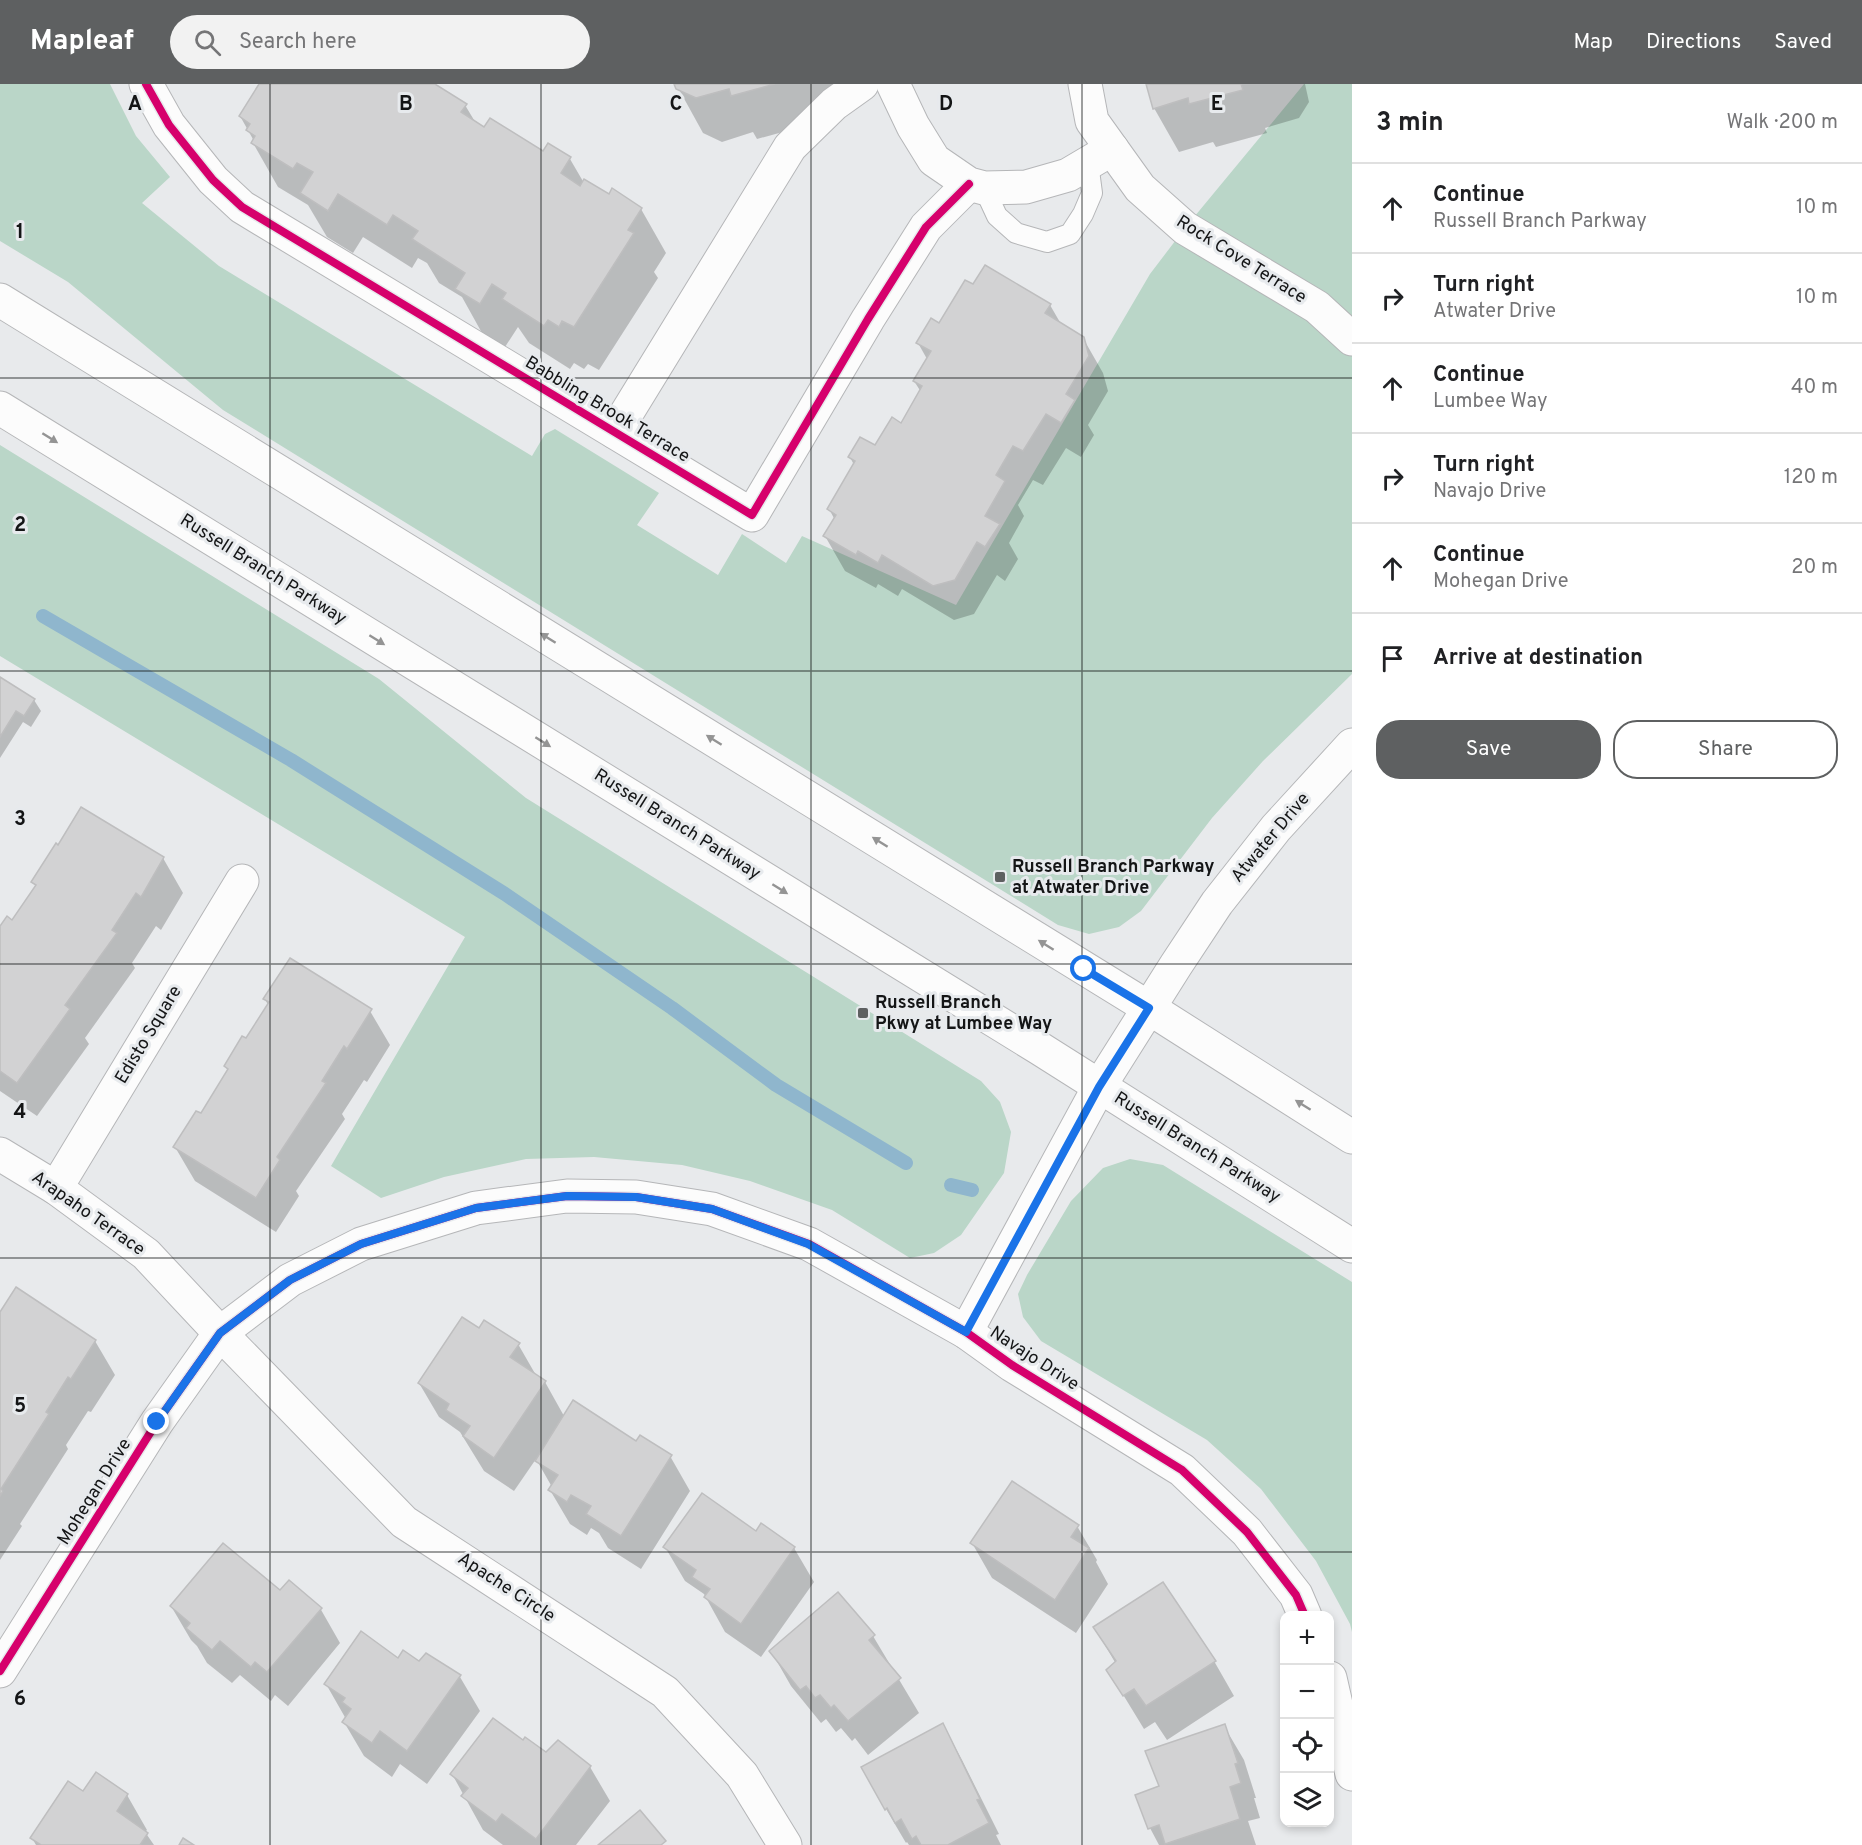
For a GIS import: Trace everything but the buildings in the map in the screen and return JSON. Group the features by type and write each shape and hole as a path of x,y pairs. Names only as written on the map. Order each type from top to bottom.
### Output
{"street":[{"name":"Babbling Brook Terrace","path":"146,84 169,125 213,180 242,207 752,515 868,319 926,227 976,186"},
{"name":"Babbling Brook Terrace","path":"615,432 790,147 834,104 862,84"},
{"path":"893,84 913,126 934,160 976,186 1026,187 1068,175 1100,156"},
{"name":"Rock Cove Terrace","path":"1085,84 1100,156 1185,228 1317,307 1352,339"},
{"path":"0,300 1149,1008 1352,1137"},
{"name":"Russell Branch Parkway","path":"0,408 1029,1042 1352,1246"},
{"name":"Atwater Drive","path":"966,1332 1099,1087 1217,903 1276,828 1352,745"},
{"name":"Edisto Square","path":"56,1188 242,881"},
{"name":"Arapaho Terrace","path":"0,1155 56,1188 146,1254 220,1333"},
{"name":"Navajo Drive","path":"220,1333 290,1280 361,1244 476,1208 567,1196 636,1197 712,1209 808,1244 966,1332 1012,1365 1182,1470 1247,1532 1296,1595 1303,1611"},
{"name":"Mohegan Drive","path":"3,1660 157,1422 220,1333"},
{"name":"Apache Circle","path":"220,1333 404,1522 665,1692 742,1775 785,1845"},
{"path":"1334,1698 1352,1774"}],"lane":[{"path":"976,186 997,216 1016,233 1047,242 1070,234 1083,214 1092,193 1100,156"}],"green space":[{"path":"0,84 110,84 136,136 170,177 142,203 219,266 532,456 545,434 555,429 659,493 637,525 718,575 742,534 786,563 802,536 956,605 1150,274 1304,84 1352,84 1352,674 1263,761 1212,818 1141,911 1119,927 1089,934 1058,925 223,410 68,282 0,241"},
{"path":"0,445 379,679 526,798 981,1081 1000,1102 1011,1132 1004,1173 961,1235 934,1253 910,1258 832,1210 750,1181 682,1165 594,1157 526,1159 444,1177 381,1198 331,1166 465,937 0,656"},
{"path":"1130,1159 1163,1165 1352,1282 1352,1632 1350,1624 1316,1561 1261,1489 1207,1440 1041,1341 1023,1317 1018,1294 1071,1201 1103,1168"}],"waterway":[{"path":"43,616 291,760 505,894 672,1008 776,1085 906,1163"},
{"path":"951,1185 972,1190"}],"cycle path":[{"path":"146,84 169,125 213,180 242,207 752,515 868,319 926,227 969,184"},
{"path":"0,1671 157,1422 220,1333 290,1280 361,1244 476,1208 567,1196 636,1197 712,1209 809,1244 966,1332 1012,1365 1182,1470 1247,1532 1296,1595 1303,1611"}],"place":[{"name":"Russell Branch Parkway at Atwater Drive","path":"1000,877"},
{"name":"Russell Branch Pkwy at Lumbee Way","path":"863,1013"}],"route":[{"path":"157,1422 220,1333 290,1280 361,1244 476,1208 567,1196 636,1197 712,1209 808,1244 966,1332 1099,1087 1149,1008 1084,969"}]}
